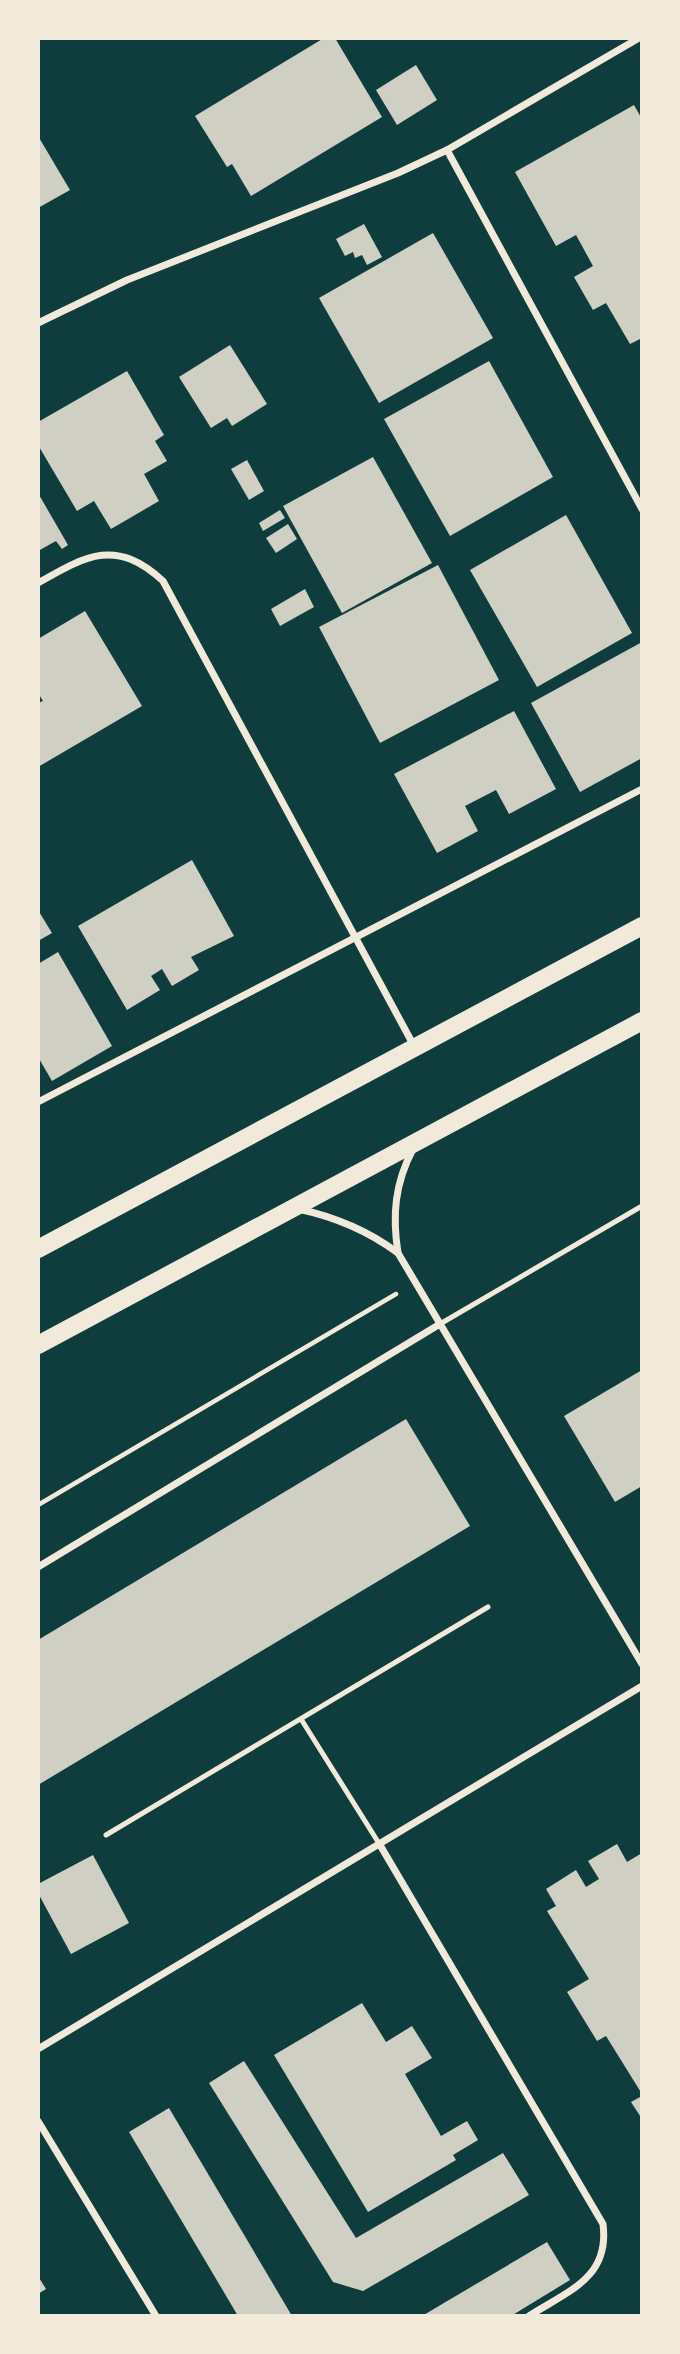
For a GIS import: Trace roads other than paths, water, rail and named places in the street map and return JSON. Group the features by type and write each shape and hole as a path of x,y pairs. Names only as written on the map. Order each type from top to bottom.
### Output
{"main road":[{"path":"38,1249 642,926"},
{"path":"38,1345 642,1021"}],"street":[{"path":"38,323 127,280 398,173 447,150 639,38"},
{"path":"447,150 642,509"},
{"path":"38,583 75,562 93,556 113,555 132,559 149,568 163,581 414,1047"},
{"path":"38,1102 642,789"},
{"path":"417,1142 398,1184 394,1230 398,1253 642,1664"},
{"path":"294,1208 349,1223 398,1253"},
{"path":"38,1567 440,1324"},
{"path":"38,2049 642,1686"},
{"path":"380,1844 603,2224 606,2241 601,2259 592,2274 529,2315"},
{"path":"38,2120 156,2315"}],"lane":[{"path":"440,1324 642,1206"},
{"path":"106,1835 488,1607"},
{"path":"301,1719 380,1844"}]}
